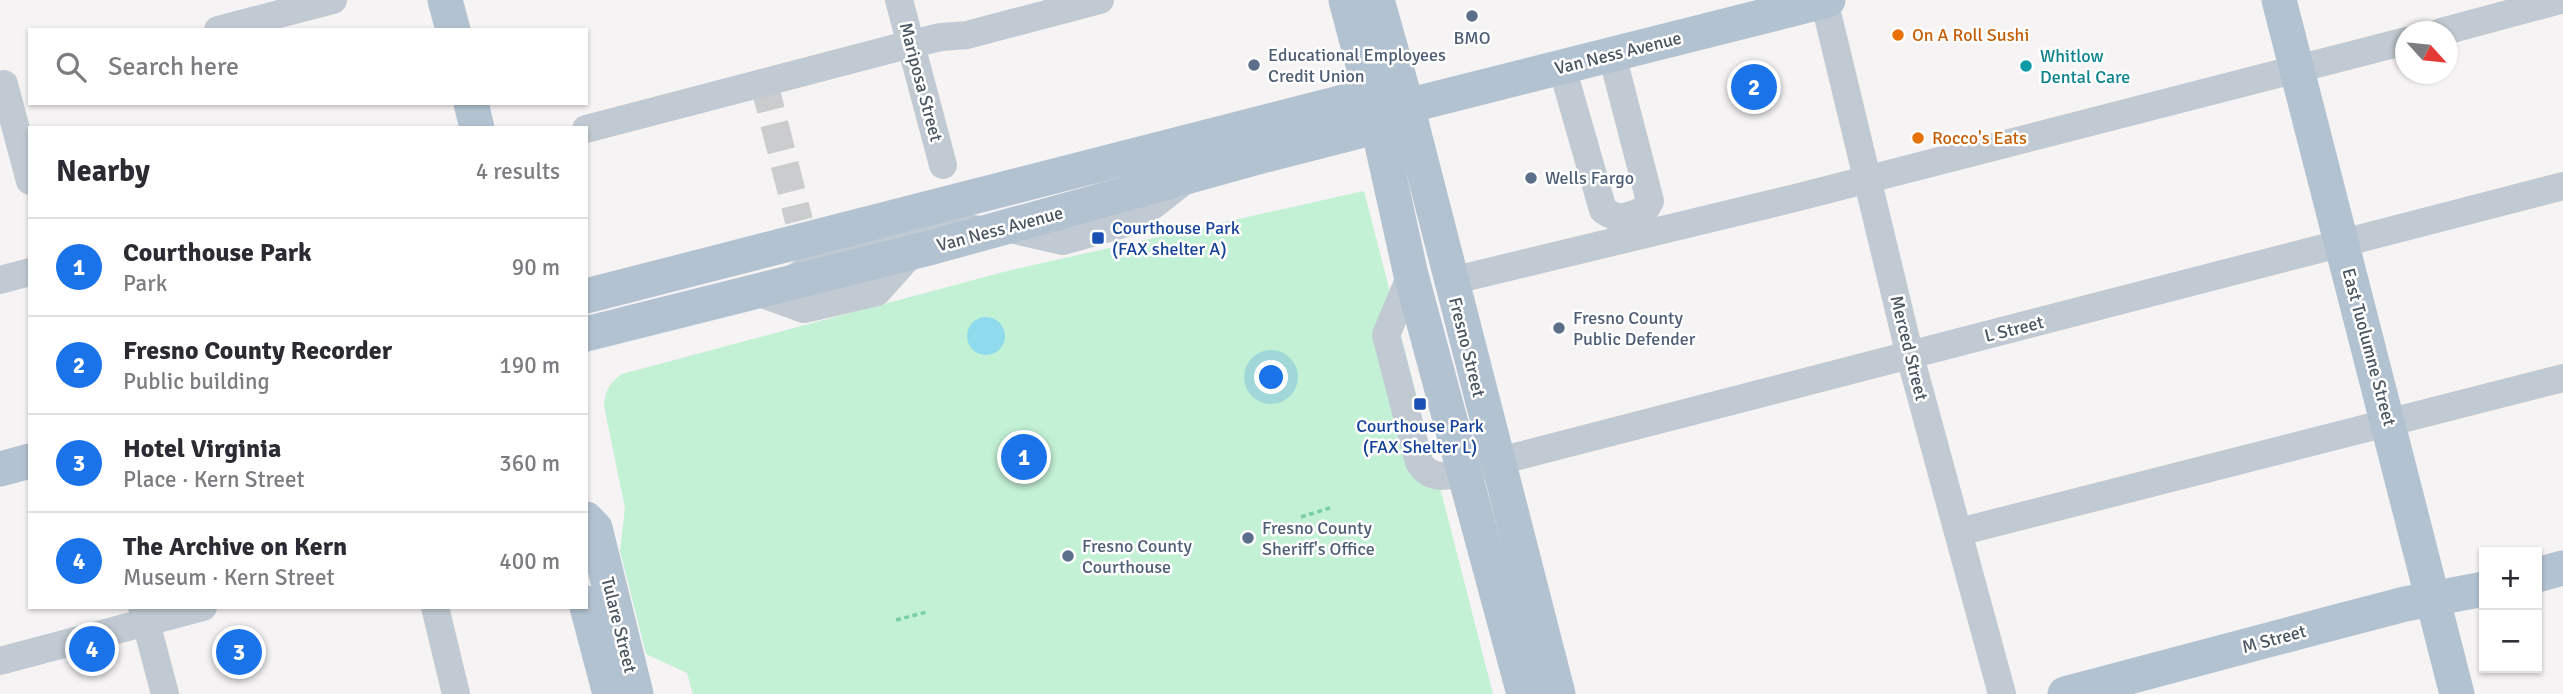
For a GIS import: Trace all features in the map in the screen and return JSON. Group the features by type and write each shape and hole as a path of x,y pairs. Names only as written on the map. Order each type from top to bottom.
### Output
{"main road":[{"path":"445,0 452,28"},
{"name":"Fresno Street","path":"1346,0 1375,110 1411,275 1554,681"},
{"name":"Fresno Street","path":"1377,0 1451,281 1480,467 1475,516 1524,694"},
{"name":"Van Ness Avenue","path":"588,295 801,230 923,209 1163,147 1407,106 1826,0"},
{"name":"East Tuolumne Street","path":"2279,0 2458,694"},
{"path":"471,105 477,126"},
{"name":"Van Ness Avenue","path":"588,334 912,253 1191,176 1375,110"},
{"path":"679,311 747,274 786,264 794,259 801,230"},
{"path":"0,469 28,462"},
{"path":"1475,516 1493,520 1498,526 1530,634 1554,681"},
{"name":"Tulare Street","path":"588,521 595,528 622,692"},
{"path":"2542,574 2563,568"},
{"name":"M Street","path":"2064,694 2405,604 2479,590"},
{"name":"Tulare Street","path":"588,608 622,692"}],"street":[{"path":"226,28 333,0"},
{"name":"Mariposa Street","path":"899,0 943,165"},
{"path":"588,128 911,44 941,37 967,35 1100,0"},
{"name":"Merced Street","path":"1826,0 1910,356 2002,694"},
{"path":"2458,27 2560,0"},
{"path":"1451,281 1648,222 1867,178 2395,44"},
{"path":"1612,55 1650,201 1648,222"},
{"path":"1562,67 1603,211 1613,218 1648,222"},
{"path":"11,83 28,171"},
{"name":"L Street","path":"1480,467 2563,186"},
{"path":"789,283 838,247 927,223 998,230"},
{"path":"754,291 804,309 877,292 912,253"},
{"path":"0,280 28,273"},
{"path":"1959,532 2563,378"},
{"path":"0,661 144,615 188,609"},
{"path":"435,609 456,694"},
{"path":"144,615 165,694"}],"path":[{"path":"1301,517 1330,509"},
{"path":"896,620 926,612"}],"green space":[{"path":"1364,191 1493,694 693,694 687,673 646,654 620,551 625,508 604,406 608,388 622,374 1011,270"}],"water":[{"path":"986,317 999,323 1005,336 999,349 986,355 973,349 967,336 973,323"}],"tunnel":[{"path":"764,83 799,221"}],"place":[{"name":"BMO","path":"1472,16"},
{"name":"On A Roll Sushi","path":"1898,35"},
{"name":"Educational Employees Credit Union","path":"1254,65"},
{"name":"Whitlow Dental Care","path":"2026,66"},
{"name":"Fresno County Recorder","path":"1754,87"},
{"name":"Rocco's Eats","path":"1918,138"},
{"name":"Wells Fargo","path":"1531,178"},
{"name":"Courthouse Park (FAX shelter A)","path":"1098,238"},
{"name":"Fresno County Public Defender","path":"1559,328"},
{"name":"Courthouse Park (FAX Shelter L)","path":"1420,404"},
{"name":"Courthouse Park","path":"1024,457"},
{"name":"Fresno County Sheriff's Office","path":"1248,538"},
{"name":"Fresno County Courthouse","path":"1068,556"},
{"name":"The Archive on Kern","path":"92,649"},
{"name":"Hotel Virginia","path":"239,652"}]}
